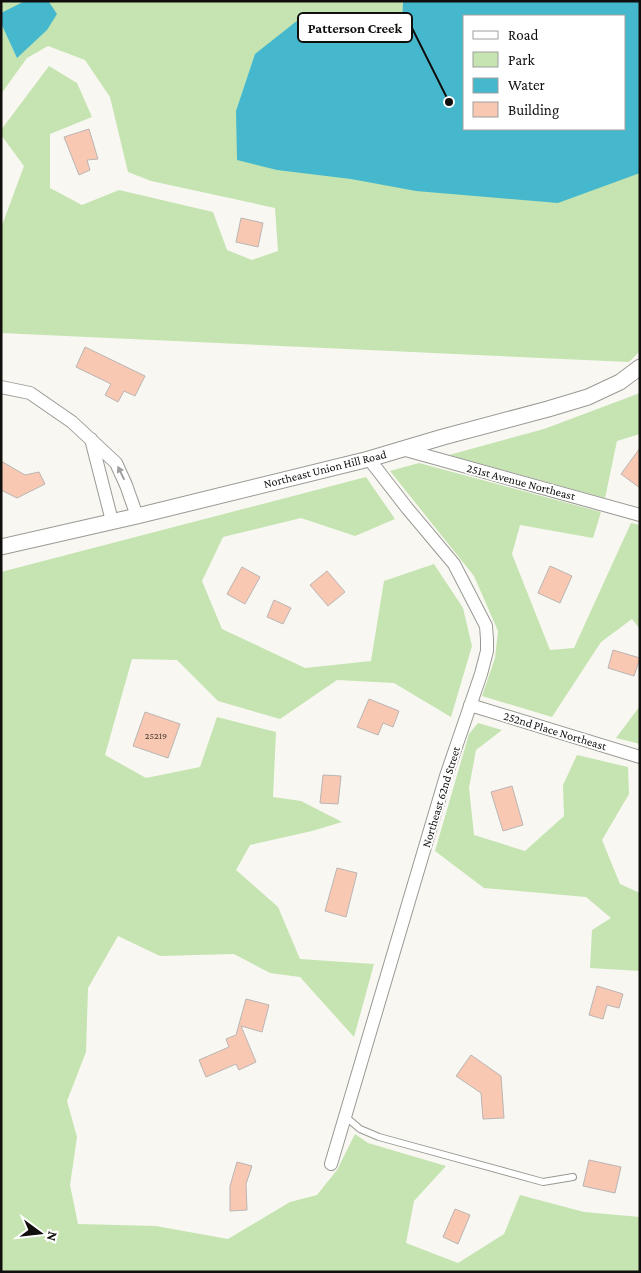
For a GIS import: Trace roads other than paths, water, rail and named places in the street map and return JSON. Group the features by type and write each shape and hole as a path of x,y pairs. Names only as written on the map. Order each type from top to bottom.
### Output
{"street":[{"name":"Northeast Union Hill Road","path":"1,547 369,459 588,397 620,382 640,367"},
{"path":"1,386 30,394 72,422 91,439 116,463 137,516"},
{"path":"91,439 112,521"},
{"name":"251st Avenue Northeast","path":"402,449 640,515"},
{"name":"Northeast 62nd Street","path":"331,1164 446,776 487,651 486,626 454,564 369,459"},
{"name":"252nd Place Northeast","path":"470,705 640,757"}],"lane":[{"path":"346,1117 360,1129 379,1137 543,1182 573,1177"}],"water":[{"path":"25,1 49,2 57,14 47,30 17,58 1,23 1,13"},
{"path":"403,1 640,1 640,173 558,203 416,191 351,179 277,170 237,160 236,111 255,54 298,20 346,34 402,30"}],"place":[{"name":"Patterson Creek","path":"449,102"}]}
